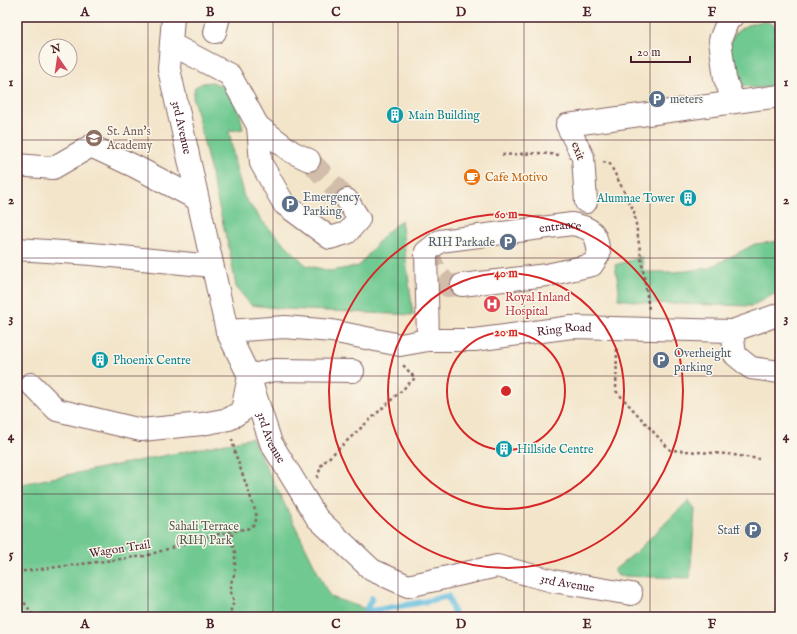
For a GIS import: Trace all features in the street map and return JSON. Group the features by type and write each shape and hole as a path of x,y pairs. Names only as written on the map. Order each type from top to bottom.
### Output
{"street":[{"name":"3rd Avenue","path":"173,17 168,69 227,331 249,376 271,443 317,518 372,570 408,586 497,566 554,581 631,594"},
{"path":"732,17 728,20 720,40 725,79 734,102 780,96"},
{"path":"171,44 230,75 258,126 292,152 309,160"},
{"name":"exit","path":"586,202 583,157 567,125 734,102"},
{"path":"258,126 261,164 284,204 330,238 347,233 359,219 347,200"},
{"path":"17,165 53,168 91,146 198,199"},
{"name":"entrance","path":"428,340 426,252 440,241 572,224 587,227 596,237 599,254 592,265 547,275 462,285"},
{"path":"17,249 92,254 212,266"},
{"name":"Ring Road","path":"227,331 285,327 332,331 400,345 428,340 474,340 572,327 732,331 780,314"},
{"path":"732,331 735,355 751,368 780,372"},
{"path":"31,384 57,410 141,430 229,419 242,412 249,376 274,370 353,371"}],"path":[{"path":"583,157 610,164 634,211 652,328"},
{"path":"617,328 616,391 670,450 727,454 759,459"},
{"path":"317,476 322,464 415,378 402,364"},
{"name":"Wagon Trail","path":"17,572 145,556 209,536 250,528 255,524 257,519 256,512 235,453 229,419"},
{"path":"228,617 234,602 231,592 231,584 235,572 235,552 230,539 234,530"},
{"path":"17,594 29,608 34,617"}],"green space":[{"path":"765,21 774,25 780,32 780,76 775,83 765,88 747,86 741,84 737,80 732,67 730,51 731,42 733,36 742,28 753,23"},
{"path":"212,82 233,94 238,105 243,129 229,131 235,164 244,197 262,221 306,265 330,271 359,266 383,236 401,220 413,315 286,309 251,305 236,287 230,253 193,97 195,87 203,83"},
{"path":"780,241 780,291 751,306 648,303 618,299 619,289 615,265 642,257 643,272 676,272 709,268 755,244"},
{"name":"Sahali Terrace (RIH) Park","path":"252,438 330,597 391,617 17,617 17,485"},
{"path":"689,500 695,510 690,578 618,576 614,570 634,554"}],"waterway":[{"path":"367,608 371,611 448,596 455,617"},
{"path":"366,617 367,608 372,598"}],"tunnel":[{"path":"309,160 347,200"},
{"path":"432,249 428,253 436,272 448,286 462,285"}],"place":[{"name":"meters","path":"657,99"},
{"name":"Main Building","path":"395,115"},
{"name":"St. Ann's Academy","path":"94,138"},
{"name":"Cafe Motivo","path":"472,177"},
{"name":"Alumnae Tower","path":"688,198"},
{"name":"Emergency Parking","path":"290,204"},
{"name":"RIH Parkade","path":"508,242"},
{"name":"Royal Inland Hospital","path":"492,304"},
{"name":"Phoenix Centre","path":"100,360"},
{"name":"Overheight parking","path":"661,360"},
{"name":"Hillside Centre","path":"504,449"},
{"name":"Staff","path":"753,530"}]}
